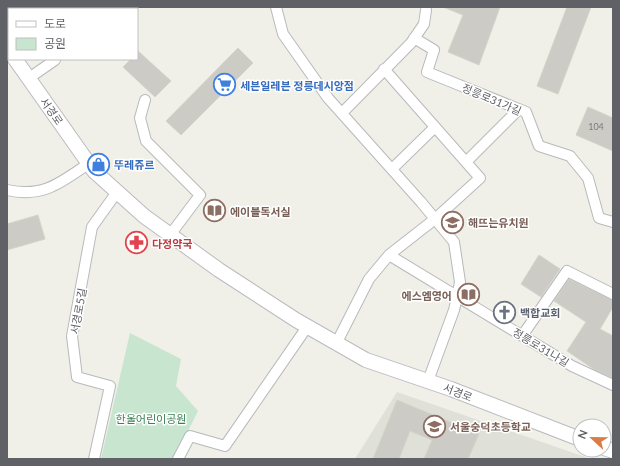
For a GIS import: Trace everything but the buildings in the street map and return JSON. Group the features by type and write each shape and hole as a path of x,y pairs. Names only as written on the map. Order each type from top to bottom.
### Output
{"street":[{"path":"276,7 283,34 328,98 392,169 454,242 460,282 454,310 428,381"},
{"path":"342,113 414,38 424,24 426,10"},
{"name":"정릉로31가길","path":"414,38 434,50 427,72 526,112 539,146 570,156 588,178 599,218 613,222"},
{"name":"서경로","path":"16,60 94,172 144,216 219,270 306,326 366,360 428,381 572,436"},
{"path":"29,78 55,60"},
{"path":"336,344 369,278 389,255 435,219 480,178 384,69"},
{"path":"145,100 140,118 146,141 200,195 170,235"},
{"path":"466,162 518,109"},
{"path":"392,169 435,127"},
{"path":"7,190 44,191 66,179 88,164"},
{"name":"서경로5길","path":"94,459 110,386 77,377 72,336 92,227 117,192"},
{"name":"정릉로31나길","path":"389,255 572,366 613,385"},
{"path":"522,336 567,271 613,294"},
{"path":"178,459 190,436 225,446 306,326"}],"shaded area":[{"name":"서울숭덕초등학교","path":"397,392 572,452 572,458 591,459 355,459"}],"green space":[{"name":"한울어린이공원","path":"130,333 181,359 176,386 198,411 174,459 101,459"}],"place":[{"name":"세븐일레븐 정릉데시앙점","path":"225,85"},
{"name":"뚜레쥬르","path":"99,164"},
{"name":"에이블독서실","path":"214,211"},
{"name":"해뜨는유치원","path":"453,222"},
{"name":"다정약국","path":"137,243"},
{"name":"에스엠영어","path":"468,295"},
{"name":"백합교회","path":"505,312"},
{"name":"서울숭덕초등학교","path":"435,426"}]}
